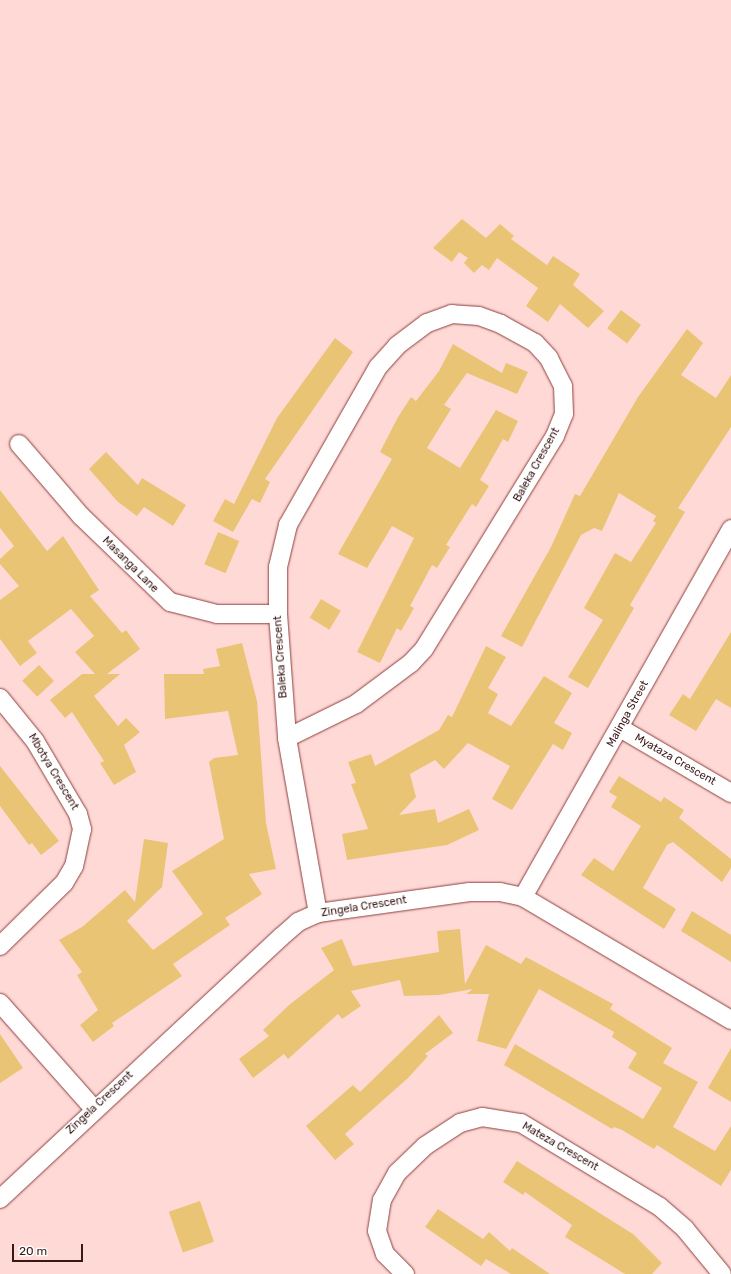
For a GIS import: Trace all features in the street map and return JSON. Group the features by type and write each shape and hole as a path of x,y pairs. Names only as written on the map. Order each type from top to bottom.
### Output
{"street":[{"name":"Baleka Crescent","path":"287,738 356,704 411,663 510,513 556,436 564,414 563,386 549,358 534,343 479,316 452,314 427,323 397,346 378,367 288,525 278,566 278,614 287,738 318,914"},
{"name":"Masanga Lane","path":"19,444 81,516 170,602 210,613 278,614"},
{"name":"Malinga Street","path":"522,897 620,728 731,529"},
{"name":"Mbotya Crescent","path":"0,698 35,741 78,814 82,829 74,866 64,883 0,946"},
{"name":"Myataza Crescent","path":"620,728 731,793"},
{"name":"Zingela Crescent","path":"0,1199 94,1109 281,937 298,922 318,914 470,892 500,892 522,897 731,1020"},
{"path":"0,1003 94,1109"},
{"name":"Mateza Crescent","path":"404,1274 385,1254 377,1231 382,1200 396,1173 425,1146 460,1124 482,1117 521,1123 660,1207 685,1229 722,1274"}],"building":[{"path":"462,219 486,238 500,224 514,236 511,239 547,265 553,256 580,274 573,285 604,311 588,328 560,304 548,322 526,306 538,288 497,258 489,270 482,265 474,273 464,263 468,258 459,252 452,262 433,248"},
{"path":"621,310 641,325 627,343 607,328"},
{"path":"687,329 703,343 681,375 716,398 731,375 731,427 678,508 685,512 630,605 634,608 588,688 568,677 603,620 584,608 615,553 631,562 656,523 653,521 656,516 619,493 602,531 594,528 581,535 522,647 501,636 551,547 575,494 580,496 638,397"},
{"path":"335,338 353,352 265,479 270,482 260,503 252,499 233,532 213,521 225,499 234,504 277,418"},
{"path":"453,344 502,373 506,363 528,372 517,394 467,373 444,405 451,409 427,448 460,468 496,410 518,421 508,442 503,439 480,480 489,486 476,507 472,504 446,545 450,547 437,568 432,565 410,606 414,608 401,631 397,628 380,663 357,652 414,538 392,526 367,568 338,554 392,459 380,452 398,417 411,397 416,401 439,371"},
{"path":"106,452 138,485 142,478 186,505 173,526 144,507 137,516 118,502 89,469"},
{"path":"0,490 47,551 63,536 99,590 90,596 122,633 126,630 140,649 107,674 120,674 94,696 118,726 126,718 140,732 124,745 136,772 114,785 100,763 104,761 72,712 65,718 50,700 82,674 95,674 75,652 94,636 71,609 28,641 37,653 20,666 0,639 0,600 19,586 0,564 0,559 14,546 0,528"},
{"path":"218,532 239,541 225,573 204,564"},
{"path":"321,599 341,611 329,630 310,618"},
{"path":"731,632 731,708 716,699 696,731 669,715 683,694 690,699"},
{"path":"242,643 257,701 266,823 276,869 249,874 262,894 225,918 230,925 173,964 182,976 112,1023 114,1026 93,1042 80,1025 98,1010 77,975 82,972 59,940 82,927 125,890 135,902 144,839 168,843 162,887 127,921 153,950 203,914 172,871 224,839 209,762 214,758 238,755 228,711 165,719 164,674 204,674 203,669 220,666 216,649"},
{"path":"486,646 506,657 488,688 498,694 488,713 511,726 544,676 572,693 554,723 572,733 563,750 553,744 512,810 492,799 510,766 468,743 444,769 435,760 410,774 416,797 399,815 435,809 438,823 469,809 479,830 447,845 347,860 342,834 368,829 351,784 356,783 348,762 371,754 375,766 439,730 448,715 452,717"},
{"path":"39,665 54,681 37,697 22,681"},
{"path":"0,766 59,841 41,855 32,843 29,845 0,806"},
{"path":"619,776 661,802 664,797 684,810 679,818 731,859 731,868 722,882 673,842 667,845 643,888 676,909 664,929 581,875 594,858 613,871 641,826 611,807 617,797 609,792"},
{"path":"692,911 731,935 731,962 681,931"},
{"path":"460,929 465,984 486,945 521,964 526,957 613,1004 610,1009 672,1048 663,1063 698,1082 673,1127 715,1151 731,1126 731,1170 721,1186 657,1145 654,1149 622,1130 614,1127 612,1129 504,1065 515,1044 643,1119 662,1088 628,1068 637,1053 612,1037 614,1032 539,989 506,1049 477,1041 489,994 466,994 473,989 439,995 404,996 400,980 351,991 361,1006 342,1019 338,1014 288,1059 284,1054 253,1078 239,1059 269,1036 263,1030 289,1005 334,970 321,948 342,939 353,966 439,952 437,931"},
{"path":"439,1015 453,1033 425,1054 428,1056 408,1078 345,1134 354,1144 335,1160 306,1126 353,1085 360,1092"},
{"path":"0,1034 23,1068 0,1083"},
{"path":"731,1048 731,1102 708,1088"},
{"path":"517,1161 633,1234 662,1263 652,1274 625,1274 565,1237 572,1225 525,1192 523,1195 503,1182"},
{"path":"200,1201 214,1242 183,1252 169,1212"},
{"path":"438,1209 483,1239 489,1232 510,1251 512,1248 550,1274 511,1274 486,1259 481,1266 425,1227"}]}
